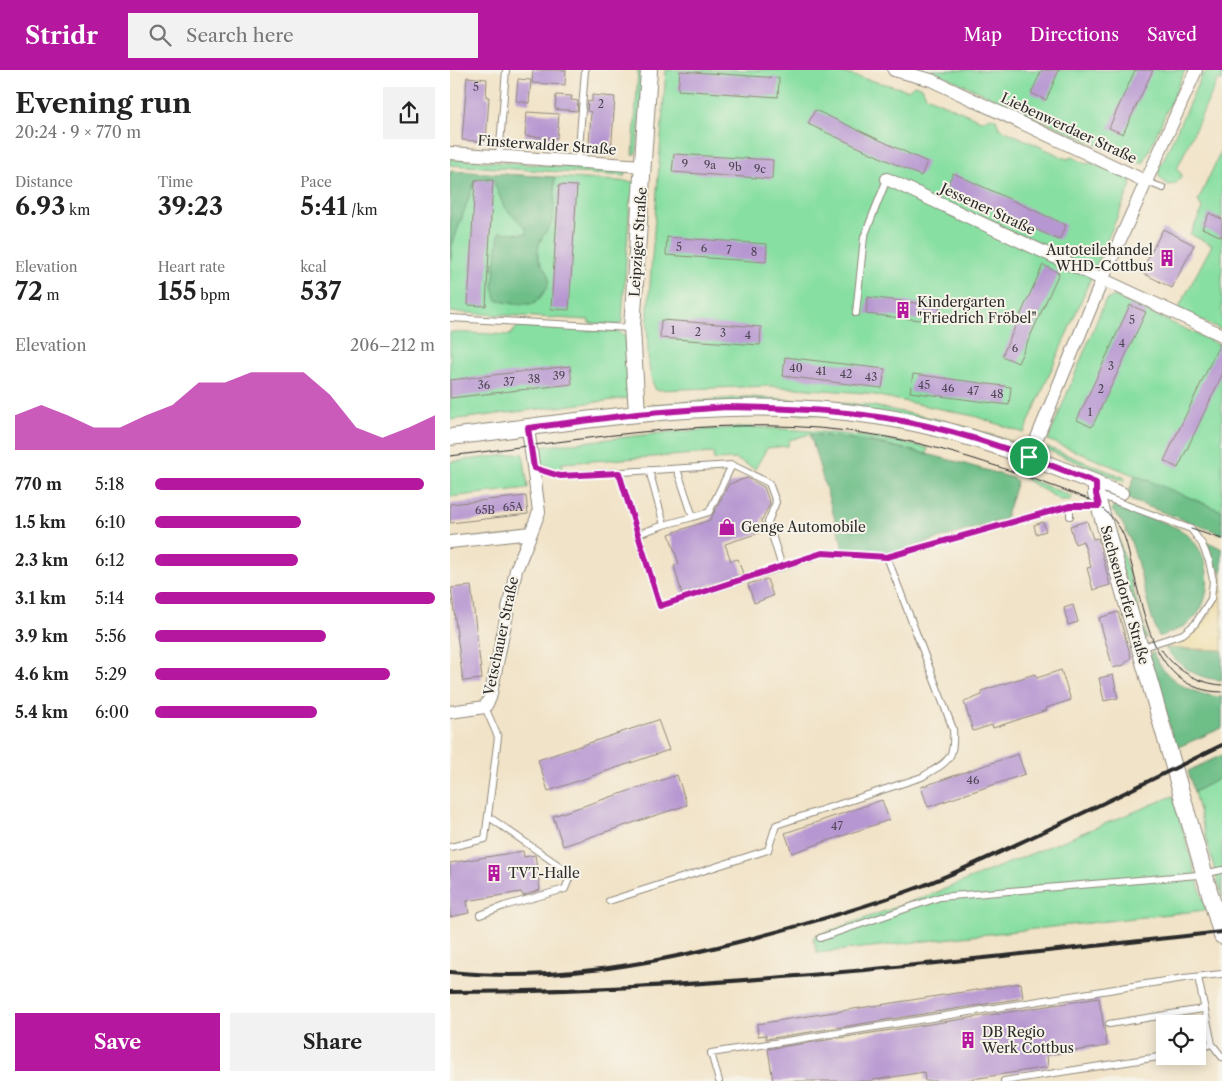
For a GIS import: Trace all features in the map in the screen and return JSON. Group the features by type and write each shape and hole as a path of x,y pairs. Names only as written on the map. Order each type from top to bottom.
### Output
{"street":[{"name":"Leipziger Straße","path":"637,414 632,328 649,70"},
{"name":"Liebenwerdaer Straße","path":"894,70 930,80 1147,182"},
{"path":"1029,457 1103,278 1196,70"},
{"name":"Finsterwalder Straße","path":"450,154 643,166"},
{"name":"Jessener Straße","path":"887,179 1103,278 1213,334"},
{"path":"450,437 637,414 726,407 786,408 842,412 876,416 941,429 1029,457 1097,494 1122,493"},
{"name":"Vetschauer Straße","path":"450,712 484,707 490,698 516,570 539,512 528,428"},
{"name":"Sachsendorfer Straße","path":"1097,494 1205,874 1218,905 1222,936"},
{"path":"450,542 531,533"}],"lane":[{"path":"499,157 506,70"},
{"path":"578,162 585,70"},
{"path":"856,313 864,236 887,179"},
{"path":"1147,182 1163,188"},
{"path":"450,318 632,328"},
{"path":"534,468 560,476 732,465 769,483 776,502 768,522 782,567"},
{"path":"638,534 709,512 732,465"},
{"path":"677,469 693,517"},
{"path":"649,470 664,525"},
{"path":"619,473 660,606 822,553 845,556 887,557 1070,506 1097,494 1191,529 1202,544 1209,561 1213,580 1211,599 1195,624 1183,634 1140,648"},
{"path":"1070,506 1070,516"},
{"path":"609,901 768,850 776,825 922,777 944,764 954,750 952,729 887,557"},
{"path":"450,847 485,839 498,737 484,707"},
{"path":"480,916 504,906 565,889 571,874 489,817"},
{"path":"820,938 940,897 1205,874 1222,870"},
{"path":"718,1081 711,1054 1222,974"},
{"path":"1198,977 1203,1009 1212,1044 1222,1057"},
{"path":"1109,1024 1203,1009"},
{"path":"1206,1046 1212,1044"},
{"path":"1004,1081 1156,1057"}],"green space":[{"path":"638,70 644,70 637,151 633,156"},
{"path":"666,70 831,70 908,90 914,85 922,87 926,96 982,121 990,117 996,119 999,128 1067,159 1072,157 1087,164 1091,163 1130,179 1131,185 1024,433 974,416 865,393 768,386 656,390 650,373 648,311"},
{"path":"931,70 1185,70 1144,162 1138,163"},
{"path":"1212,70 1222,72 1222,82 1218,79 1177,169 1181,174 1181,178 1175,184 1168,185 1160,178 1158,172 1202,75"},
{"path":"1222,149 1222,330 1178,309 1212,245 1190,234 1203,209 1198,201"},
{"path":"450,159 626,171 625,176 450,165"},
{"path":"450,171 635,182 634,195 630,200 622,322 617,325 589,323 589,320 450,312"},
{"path":"450,171 555,177 553,216 551,224 540,242 538,254 549,278 544,293 534,304 514,304 496,300 493,285 499,232 527,234 525,227 504,207 493,180 475,180 452,246 450,270"},
{"path":"1114,296 1222,346 1222,511 1048,440 1105,301"},
{"path":"518,326 617,331 626,336 629,398 450,420 450,332 510,335"},
{"path":"747,397 868,405 941,420 1017,443 941,422 652,405"},
{"path":"749,427 839,434 928,448 927,454 875,442 810,434 789,440 788,446 767,448 755,469 736,459 714,460 713,453 562,463 562,470 540,463 538,447 671,432"},
{"path":"810,434 862,441 912,451 1012,478 1017,481 1005,519 891,553 844,551"},
{"path":"1047,447 1125,478 1123,481 1047,450"},
{"path":"523,453 528,488 450,497 450,462"},
{"path":"1017,474 1073,497 1070,500 1060,500"},
{"path":"1135,475 1222,511 1222,534 1130,500 1128,494"},
{"path":"1114,505 1180,529 1193,541 1200,551 1207,573 1206,596 1196,616 1184,626 1159,637 1134,550 1120,520 1111,510"},
{"path":"1109,522 1117,533 1147,639 1142,637"},
{"path":"1204,540 1222,549 1222,574 1217,567"},
{"path":"1165,648 1222,650 1222,680 1205,677 1190,671"},
{"path":"1153,652 1164,671 1180,684 1200,693 1222,697 1222,728 1176,748 1149,656"},
{"path":"1222,755 1222,777 1194,792 1188,771"},
{"path":"1222,777 1222,898 1194,792"},
{"path":"1173,796 1206,910 817,953 813,937 935,893"}],"sand":[{"path":"1217,567 1222,574 1222,650 1165,648 1191,634 1205,621 1215,605"}],"building":[{"path":"533,70 566,70 565,85 532,83"},
{"path":"1042,70 1059,70 1046,100 1031,93"},
{"path":"1135,70 1153,70 1123,134 1109,128"},
{"path":"680,71 779,78 778,97 678,90"},
{"path":"467,77 487,79 486,97 489,97 486,142 462,140"},
{"path":"518,79 531,80 529,103 516,101"},
{"path":"556,95 572,96 571,100 578,101 577,111 555,109"},
{"path":"592,95 615,97 611,153 597,152 597,146 589,145 591,112 587,111 588,101 592,102"},
{"path":"815,110 927,162 921,176 808,124"},
{"path":"527,112 559,114 557,138 525,136"},
{"path":"674,154 773,160 772,179 672,172"},
{"path":"953,173 1066,225 1059,240 946,188"},
{"path":"475,180 493,180 486,306 468,305"},
{"path":"559,185 577,186 569,310 551,309"},
{"path":"1209,213 1222,219 1222,237 1202,228"},
{"name":"Autoteilehandel WHD-Cottbus","path":"1163,229 1194,245 1172,288 1141,272"},
{"path":"667,237 767,244 766,262 666,255"},
{"path":"1043,265 1059,273 1018,363 1002,356"},
{"name":"Kindergarten \"Friedrich Fröbel\"","path":"868,297 940,306 938,322 866,314"},
{"path":"1130,305 1146,312 1092,427 1077,420"},
{"path":"661,320 761,327 760,345 660,338"},
{"path":"1220,343 1222,343 1222,375 1178,468 1164,461"},
{"path":"785,357 885,369 882,388 783,376"},
{"path":"570,366 572,384 450,398 450,380"},
{"path":"913,374 1011,387 1009,405 910,392"},
{"path":"747,478 764,487 770,504 761,521 765,531 725,544 731,561 738,559 743,574 682,594 674,566 679,564 669,534 710,520 729,484"},
{"path":"526,496 528,514 450,523 450,504"},
{"path":"1087,521 1093,539 1098,538 1110,585 1093,590 1087,568 1091,567 1083,541 1075,544 1070,526"},
{"path":"1043,522 1046,531 1036,534 1034,525"},
{"path":"767,579 773,596 754,603 748,584"},
{"path":"471,586 482,679 463,681 451,588"},
{"path":"1073,605 1078,622 1068,625 1064,608"},
{"path":"1118,612 1131,657 1124,665 1113,668 1099,618"},
{"path":"1061,670 1071,700 993,728 992,725 973,731 964,702 982,695 981,691 1035,674 1037,678"},
{"path":"1113,675 1118,698 1104,701 1099,678"},
{"path":"658,720 669,750 548,791 538,760"},
{"path":"1018,754 1025,774 928,807 921,787"},
{"path":"677,775 687,805 563,846 553,816"},
{"path":"882,800 889,820 792,853 785,833"},
{"name":"TVT-Halle","path":"523,851 524,857 535,855 540,890 523,896 521,892 467,901 469,913 450,917 450,863"},
{"path":"1021,983 1023,998 766,1039 766,1035 758,1036 757,1024"},
{"name":"DB Regio Werk Cottbus","path":"1099,998 1107,1046 1047,1055 1048,1067 960,1081 925,1081 924,1072 868,1081 773,1081 768,1049"}],"tram line":[{"path":"450,456 662,430 768,426 822,428 875,435 958,454 1091,500 1104,510 1115,521 1127,544 1147,624 1155,645 1166,663 1180,678 1198,688 1222,692"},
{"path":"1191,529 1222,539"},
{"path":"1161,649 1173,663 1187,674 1213,684 1222,685"}],"railway":[{"path":"450,972 523,975 595,970 631,965 702,951 830,917 922,886 984,860 1222,745"},
{"path":"450,992 644,987 740,980 933,963 1222,932"}],"place":[{"name":"Autoteilehandel WHD-Cottbus","path":"1167,258"},
{"name":"Kindergarten \"Friedrich Fröbel\"","path":"903,310"},
{"name":"Genge Automobile","path":"727,527"},
{"name":"TVT-Halle","path":"494,873"},
{"name":"DB Regio Werk Cottbus","path":"968,1040"}],"route":[{"path":"726,407 786,408 842,412 910,422 973,438 1029,457 1096,483 1095,488 1099,506 1070,506 887,557 845,556 822,553 660,606 619,473 560,476 534,468 528,428 673,410 726,407"}]}
